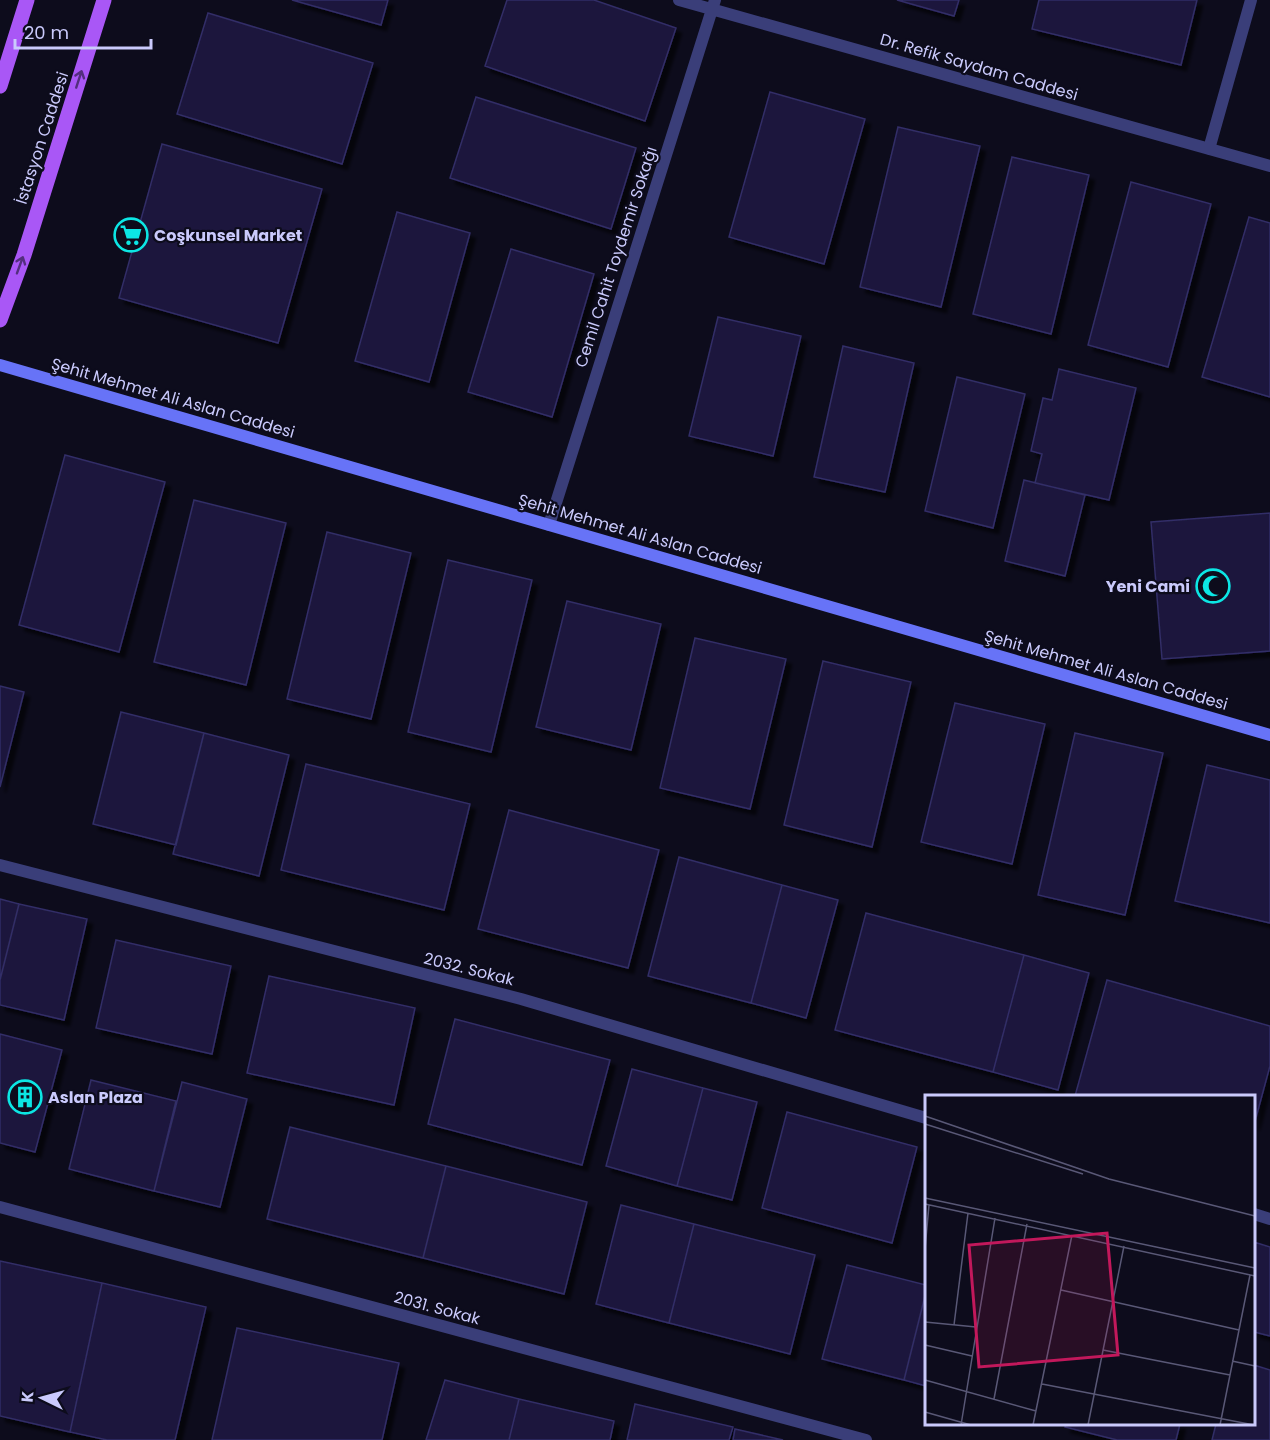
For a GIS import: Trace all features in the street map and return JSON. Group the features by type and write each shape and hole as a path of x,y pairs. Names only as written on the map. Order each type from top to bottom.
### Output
{"main road":[{"path":"0,86 27,0"},
{"name":"İstasyon Caddesi","path":"0,320 27,244 104,0"}],"street":[{"name":"Dr. Refik Saydam Caddesi","path":"679,0 714,5 1270,166"},
{"path":"1209,149 1251,0"},
{"name":"Cemil Cahit Toydemir Sokağı","path":"549,525 714,5"},
{"name":"Şehit Mehmet Ali Aslan Caddesi","path":"0,365 1270,735"},
{"name":"2032. Sokak","path":"0,865 521,999 925,1117"},
{"name":"2031. Sokak","path":"0,1207 849,1438 866,1440"},
{"path":"1255,1214 1270,1219"}],"building":[{"path":"292,0 388,0 381,25"},
{"path":"507,0 594,0 676,28 645,121 485,66"},
{"path":"897,0 959,0 954,16"},
{"path":"1039,0 1197,0 1181,65 1032,29"},
{"path":"208,13 373,63 342,164 177,114"},
{"path":"770,92 865,119 824,264 729,237"},
{"path":"476,97 636,148 611,229 450,178"},
{"path":"898,127 980,146 941,307 860,287"},
{"path":"162,144 322,189 278,343 119,298"},
{"path":"1012,157 1089,175 1051,334 973,314"},
{"path":"1131,182 1211,204 1168,367 1088,345"},
{"path":"397,212 470,233 429,382 355,361"},
{"path":"1249,217 1270,223 1270,397 1202,377"},
{"path":"511,249 594,274 552,417 468,392"},
{"path":"718,317 801,336 773,456 689,436"},
{"path":"843,346 914,363 885,492 814,477"},
{"path":"1059,369 1136,388 1109,500 1035,483 1042,454 1031,451 1043,398 1052,400"},
{"path":"957,377 1025,394 993,528 925,511"},
{"path":"65,455 165,482 119,652 19,625"},
{"path":"1024,480 1085,495 1065,576 1005,561"},
{"path":"194,500 286,523 246,685 154,662"},
{"name":"Yeni Cami","path":"1270,513 1270,651 1162,659 1151,522"},
{"path":"327,532 411,553 371,719 287,699"},
{"path":"448,560 532,580 491,752 408,732"},
{"path":"567,601 661,624 631,750 536,727"},
{"path":"695,638 786,659 750,809 660,788"},
{"path":"823,661 911,682 872,847 784,825"},
{"path":"0,686 24,692 0,787"},
{"path":"955,703 1045,724 1012,864 921,842"},
{"path":"121,712 204,733 176,845 93,824"},
{"path":"204,733 289,755 259,876 173,854"},
{"path":"1075,733 1163,753 1125,915 1038,895"},
{"path":"306,764 470,804 444,910 281,870"},
{"path":"1207,765 1270,780 1270,923 1175,901"},
{"path":"509,810 659,850 628,968 478,929"},
{"path":"679,857 782,885 751,1003 648,976"},
{"path":"782,885 838,900 806,1018 751,1003"},
{"path":"0,899 19,904 0,980"},
{"path":"19,904 87,919 64,1020 0,1005 0,980"},
{"path":"866,913 1024,955 993,1072 835,1030"},
{"path":"116,940 231,966 212,1054 96,1028"},
{"path":"1024,955 1089,973 1058,1090 993,1072"},
{"path":"269,976 415,1008 394,1105 247,1073"},
{"path":"1107,980 1270,1026 1270,1066 1255,1121 1255,1095 1075,1095"},
{"path":"455,1019 610,1060 582,1165 428,1124"},
{"name":"Aslan Plaza","path":"0,1034 62,1050 35,1152 0,1143"},
{"path":"632,1069 703,1088 677,1186 606,1166"},
{"path":"91,1080 176,1101 154,1191 69,1169"},
{"path":"182,1082 247,1099 220,1207 154,1191"},
{"path":"703,1088 757,1102 732,1200 677,1186"},
{"path":"787,1112 917,1147 892,1243 762,1208"},
{"path":"290,1127 446,1166 423,1258 267,1219"},
{"path":"446,1166 587,1202 564,1294 423,1258"},
{"path":"621,1205 694,1224 669,1323 596,1304"},
{"path":"694,1224 815,1255 790,1354 669,1323"},
{"path":"1255,1242 1270,1247 1270,1336 1255,1332"},
{"path":"0,1261 102,1283 70,1432 0,1416"},
{"path":"847,1265 925,1285 925,1296 904,1380 822,1359"},
{"path":"102,1283 206,1307 175,1440 107,1440 70,1432"},
{"path":"925,1296 925,1386 904,1380"},
{"path":"237,1328 399,1363 382,1440 212,1440"},
{"path":"1255,1365 1270,1370 1270,1440 1212,1440 1216,1425 1255,1425"},
{"path":"445,1380 519,1399 509,1440 426,1440"},
{"path":"519,1399 614,1421 610,1440 509,1440"},
{"path":"635,1404 733,1427 729,1440 627,1440"},
{"path":"1066,1425 1180,1425 1176,1440 1117,1440 1065,1427"},
{"path":"735,1429 783,1440 733,1440"}],"place":[{"name":"Coşkunsel Market","path":"131,235"},
{"name":"Yeni Cami","path":"1213,586"},
{"name":"Aslan Plaza","path":"25,1097"}]}
